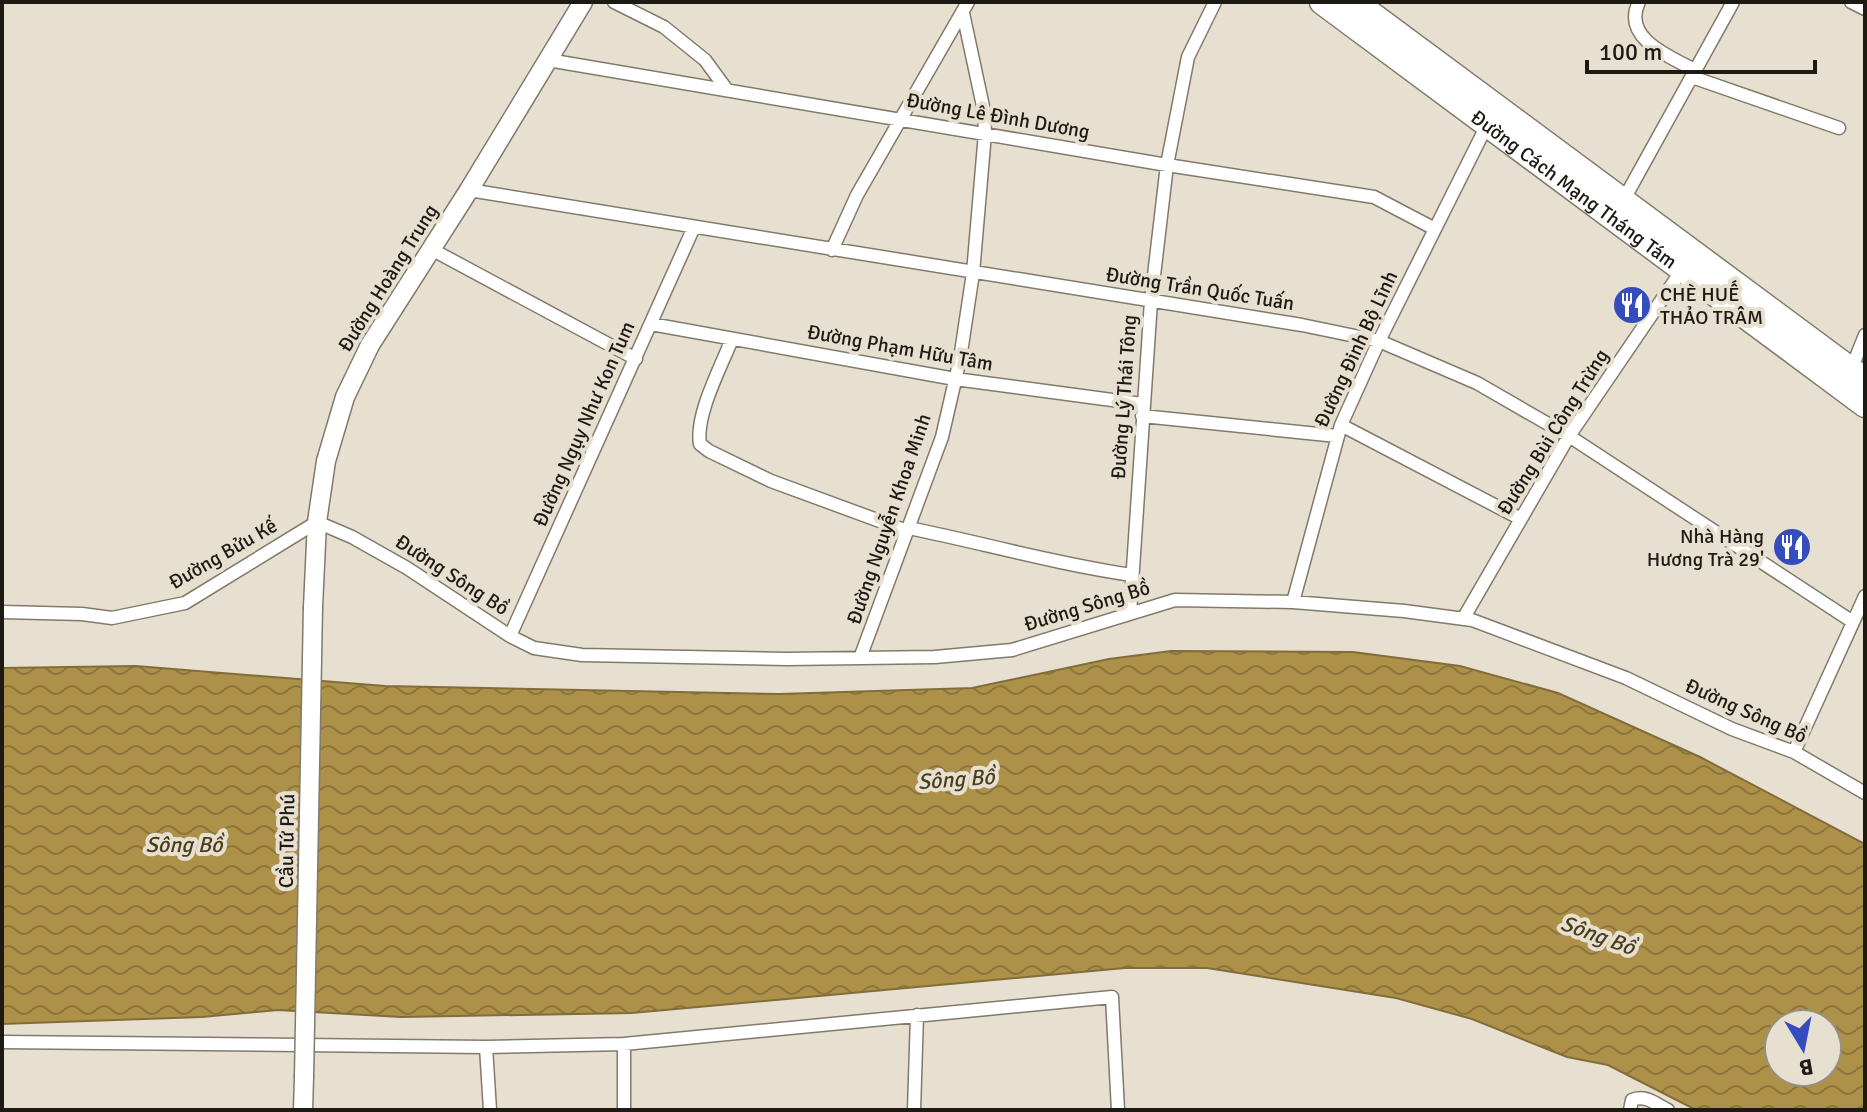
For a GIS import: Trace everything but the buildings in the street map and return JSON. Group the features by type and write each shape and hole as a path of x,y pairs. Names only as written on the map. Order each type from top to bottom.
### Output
{"highway":[{"name":"Đường Cách Mạng Tháng Tám","path":"1322,2 1865,405"},
{"name":"Đường Cách Mạng Tháng Tám","path":"1355,2 1858,375"}],"main road":[{"name":"Đường Hoàng Trung","path":"313,607 317,522 326,461 345,397 370,345 583,2"},
{"name":"Cầu Tứ Phú","path":"303,1110 313,607"}],"street":[{"path":"614,2 664,27 705,60 727,90"},
{"name":"Đường Lý Thái Tông","path":"1130,613 1151,301 1172,127 1188,57 1215,2"},
{"path":"1639,2 1638,32 1693,74 1839,128"},
{"path":"1623,201 1733,2"},
{"path":"1851,2 1865,9"},
{"path":"832,250 857,195 966,7"},
{"name":"Đường Nguyễn Khoa Minh","path":"860,658 942,437 973,273 985,133 966,7"},
{"name":"Đường Lê Đình Dương","path":"548,60 1374,197 1435,229"},
{"name":"Đường Đinh Bộ Lĩnh","path":"1293,602 1339,430 1379,341 1487,125"},
{"name":"Đường Trần Quốc Tuấn","path":"469,190 1302,325 1379,341 1477,383 1569,436 1853,622"},
{"name":"Đường Ngụy Như Kon Tum","path":"510,636 694,227"},
{"path":"431,249 636,359"},
{"name":"Đường Bùi Công Trừng","path":"1463,619 1569,436 1682,270"},
{"name":"Đường Phạm Hữu Tâm","path":"651,324 1142,410 1339,430"},
{"path":"1858,375 1865,335"},
{"path":"732,339 698,432 700,444 709,451 771,481 908,529 990,544 1036,558 1132,575"},
{"path":"1339,430 1521,519"},
{"name":"Đường Bửu Kế","path":"2,612 112,618 185,603 317,522"},
{"name":"Đường Sông Bồ","path":"317,522 352,537 407,568 510,636 534,648 582,655 787,659 935,657 1012,650 1175,600 1293,602 1463,619 1626,678 1732,729 1794,752 1865,793"},
{"path":"1794,752 1865,596"},
{"path":"2,1042 486,1047 624,1044 1112,997 1118,1110"},
{"path":"914,1110 917,1015"},
{"path":"624,1044 624,1110"},
{"path":"486,1047 490,1110"},
{"path":"1630,1110 1632,1100 1637,1097 1668,1110"}],"water":[{"name":"Sông Bồ","path":"1171,651 1353,652 1460,666 1558,693 1700,757 1865,844 1865,1110 1696,1110 1608,1065 1567,1057 1472,1019 1396,998 1207,968 1125,968 632,1013 401,1017 278,1010 202,1017 2,1024 2,668 136,666 385,686 779,694 972,688 1109,659"}],"place":[{"name":"CHÈ HUẾ THẢO TRÂM","path":"1632,305"},
{"name":"Nhà Hàng Hương Trà 29'","path":"1792,547"}]}
